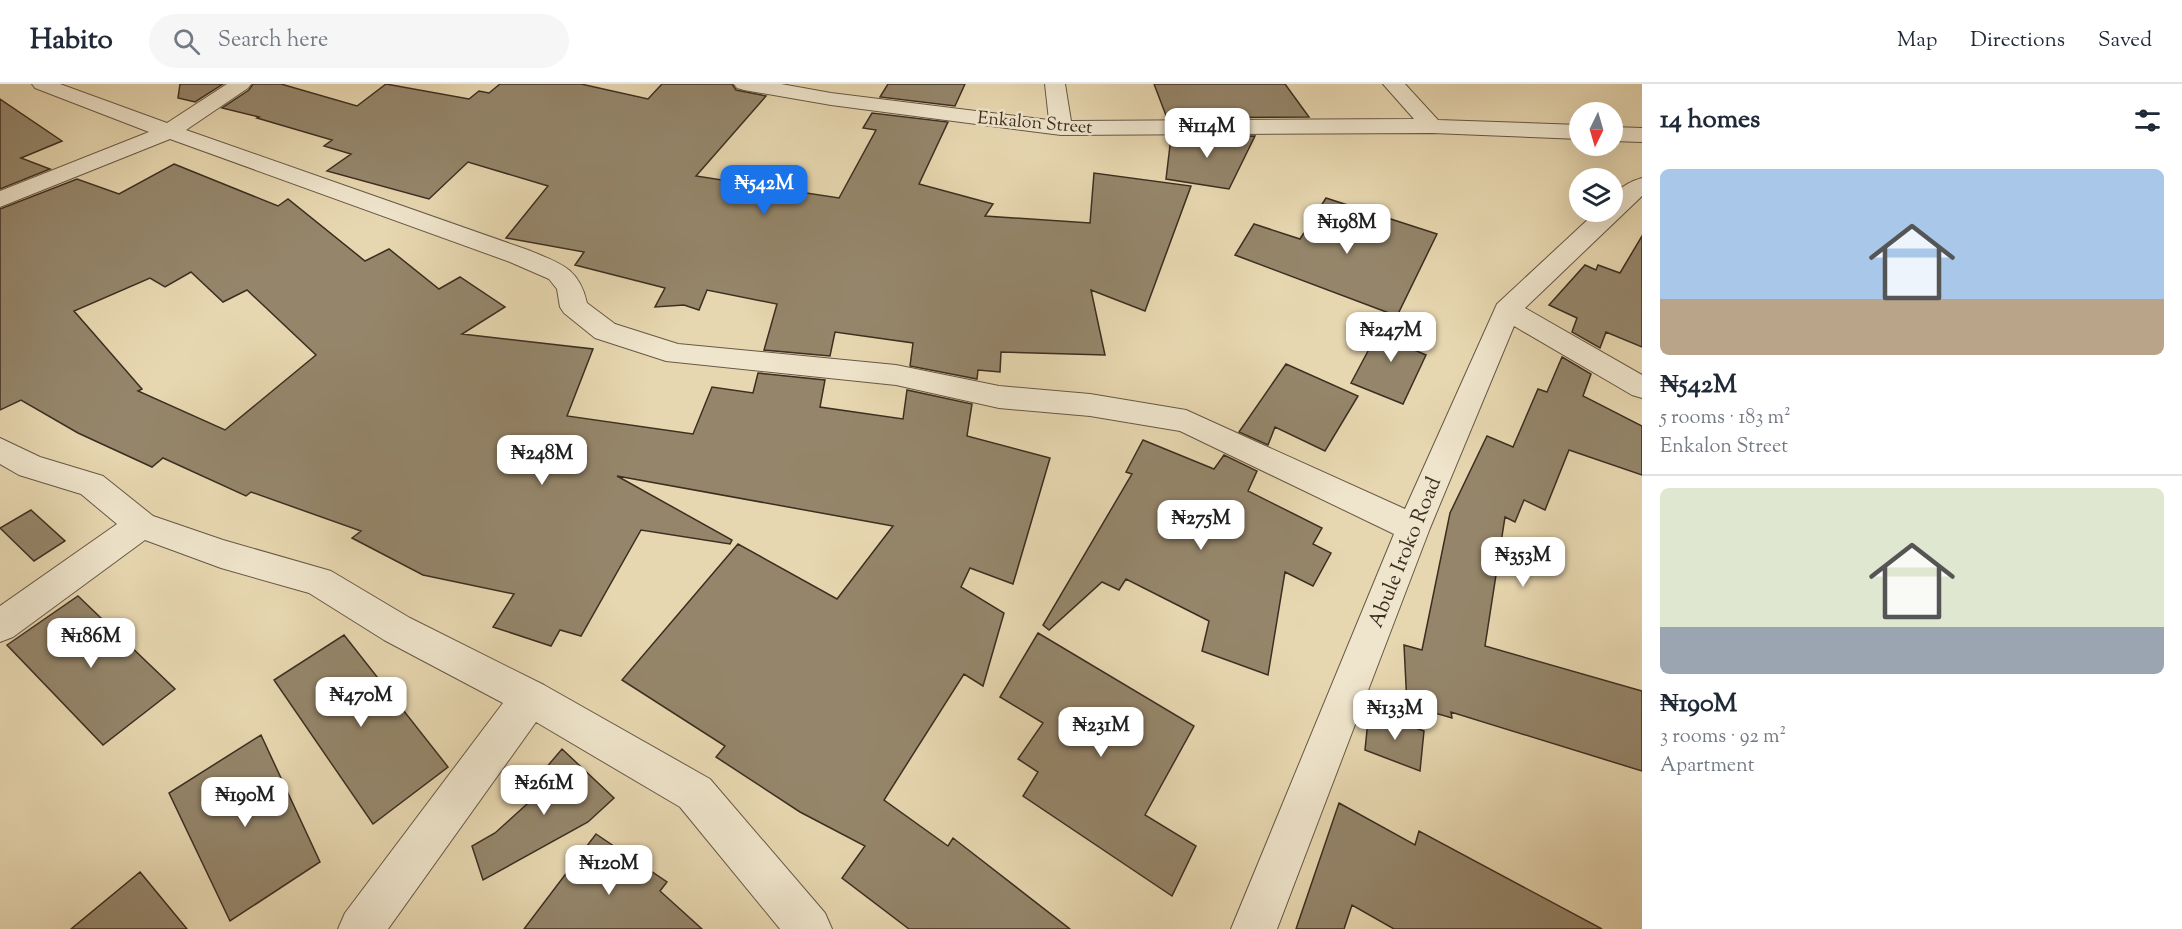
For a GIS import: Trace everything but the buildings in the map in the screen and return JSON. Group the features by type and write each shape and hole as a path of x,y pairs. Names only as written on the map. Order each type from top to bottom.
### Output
{"street":[{"path":"42,84 168,132 519,256 558,273 570,287 574,307 605,331 676,354 896,375 999,397 1090,405 1186,421 1413,528"},
{"path":"0,200 168,132 241,84"},
{"name":"Enkalon Street","path":"744,84 831,99 1061,128 1432,126 1569,132"},
{"path":"1055,84 1061,128"},
{"path":"1394,84 1432,126"},
{"path":"1623,134 1642,135"},
{"name":"Abule Iroko Road","path":"1623,199 1642,185"},
{"name":"Abule Iroko Road","path":"1254,929 1413,528 1507,310 1599,222"},
{"path":"1507,310 1642,388"},
{"path":"0,450 30,466 92,485 141,525 220,554 319,581 398,629 530,698 695,793 809,929"},
{"path":"0,626 141,525"},
{"path":"361,929 530,698"}]}
